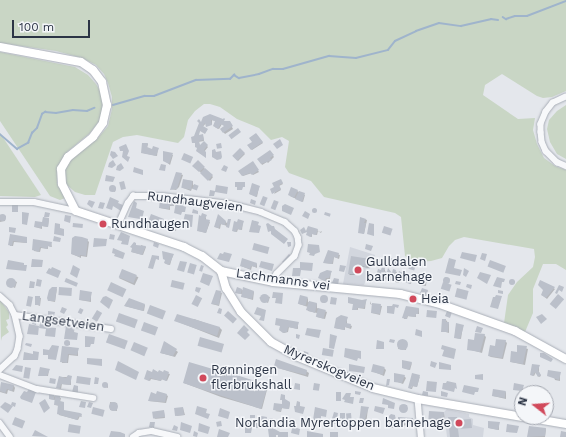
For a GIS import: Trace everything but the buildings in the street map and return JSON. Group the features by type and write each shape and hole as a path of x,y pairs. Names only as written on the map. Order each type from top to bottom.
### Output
{"street":[{"path":"0,47 81,62 93,70 102,82 107,104 103,123 93,137 68,157 61,169 62,184 76,211"},
{"path":"566,97 553,103 546,112 541,124 541,132 542,142 546,151 557,162 566,166"},
{"name":"Rundhaugveien","path":"118,225 128,203 133,196 162,196 230,204 261,212 285,222 295,231 298,237 299,245 295,256 277,274 273,282"},
{"name":"Lachmanns vei","path":"0,202 34,202 76,211 190,250 221,271 273,282 394,293 425,299 515,331 566,359"},
{"name":"Myrerskogveien","path":"221,271 226,288 241,312 271,342 283,350 373,388 418,399 514,415"},
{"path":"0,296 10,305 15,315 20,336 18,349 10,361 0,370"},
{"name":"Langsetveien","path":"15,315 112,329"},
{"path":"0,375 37,389 93,398"},
{"path":"418,399 421,437"},
{"name":"Myrerskogveien","path":"554,422 566,424"},
{"path":"0,423 10,437"},
{"path":"133,437 148,431 164,433 177,437"}],"shaded area":[{"name":"Gulldalen barnehage","path":"350,247 375,255 364,285 343,284"},
{"name":"Norlandia Myrertoppen barnehage","path":"447,409 469,414 469,417 473,419 473,425 484,428 483,437 447,437 444,412"}],"green space":[{"path":"0,0 566,0 566,91 552,97 543,98 537,96 502,74 485,85 483,95 518,119 535,118 533,130 537,144 544,158 555,166 566,170 566,270 556,264 543,264 533,289 533,313 525,332 504,323 508,295 517,282 533,267 535,257 534,249 464,237 455,240 449,246 442,258 431,261 416,262 405,256 401,217 395,213 324,197 311,181 289,173 285,167 289,141 282,137 271,140 259,128 237,119 220,107 210,104 204,104 195,111 188,120 184,137 178,143 137,135 123,137 113,142 95,195 85,195 75,192 67,185 64,177 66,167 70,159 97,139 108,126 112,109 112,97 108,83 104,74 96,65 82,58 56,51 0,43"},
{"path":"0,52 75,67 88,75 96,84 103,96 104,103 100,120 90,133 67,152 58,166 57,183 65,198 60,200 50,196 0,121"},
{"path":"566,105 566,159 557,154 550,142 547,129 549,120 557,111"},
{"path":"0,133 41,195 35,197 0,196"},
{"path":"0,300 9,312 9,319 6,320 8,325 6,327 9,332 2,337 1,341"}],"waterway":[{"path":"503,17 506,19 515,16 527,16 566,1"},
{"path":"113,105 145,96 154,96 196,80 230,79 234,75 239,78 259,74 273,69 283,69 329,56 356,58 388,50 395,41 416,31 439,23 461,26 491,19 498,20"},
{"path":"0,134 17,149 28,143 32,133 37,128 42,114 45,112 56,113 73,110 87,111 94,108"}],"place":[{"name":"Rundhaugen","path":"103,224"},
{"name":"Gulldalen barnehage","path":"358,270"},
{"name":"Heia","path":"413,299"},
{"name":"Rønningen flerbrukshall","path":"203,378"},
{"name":"Norlandia Myrertoppen barnehage","path":"459,423"}]}
